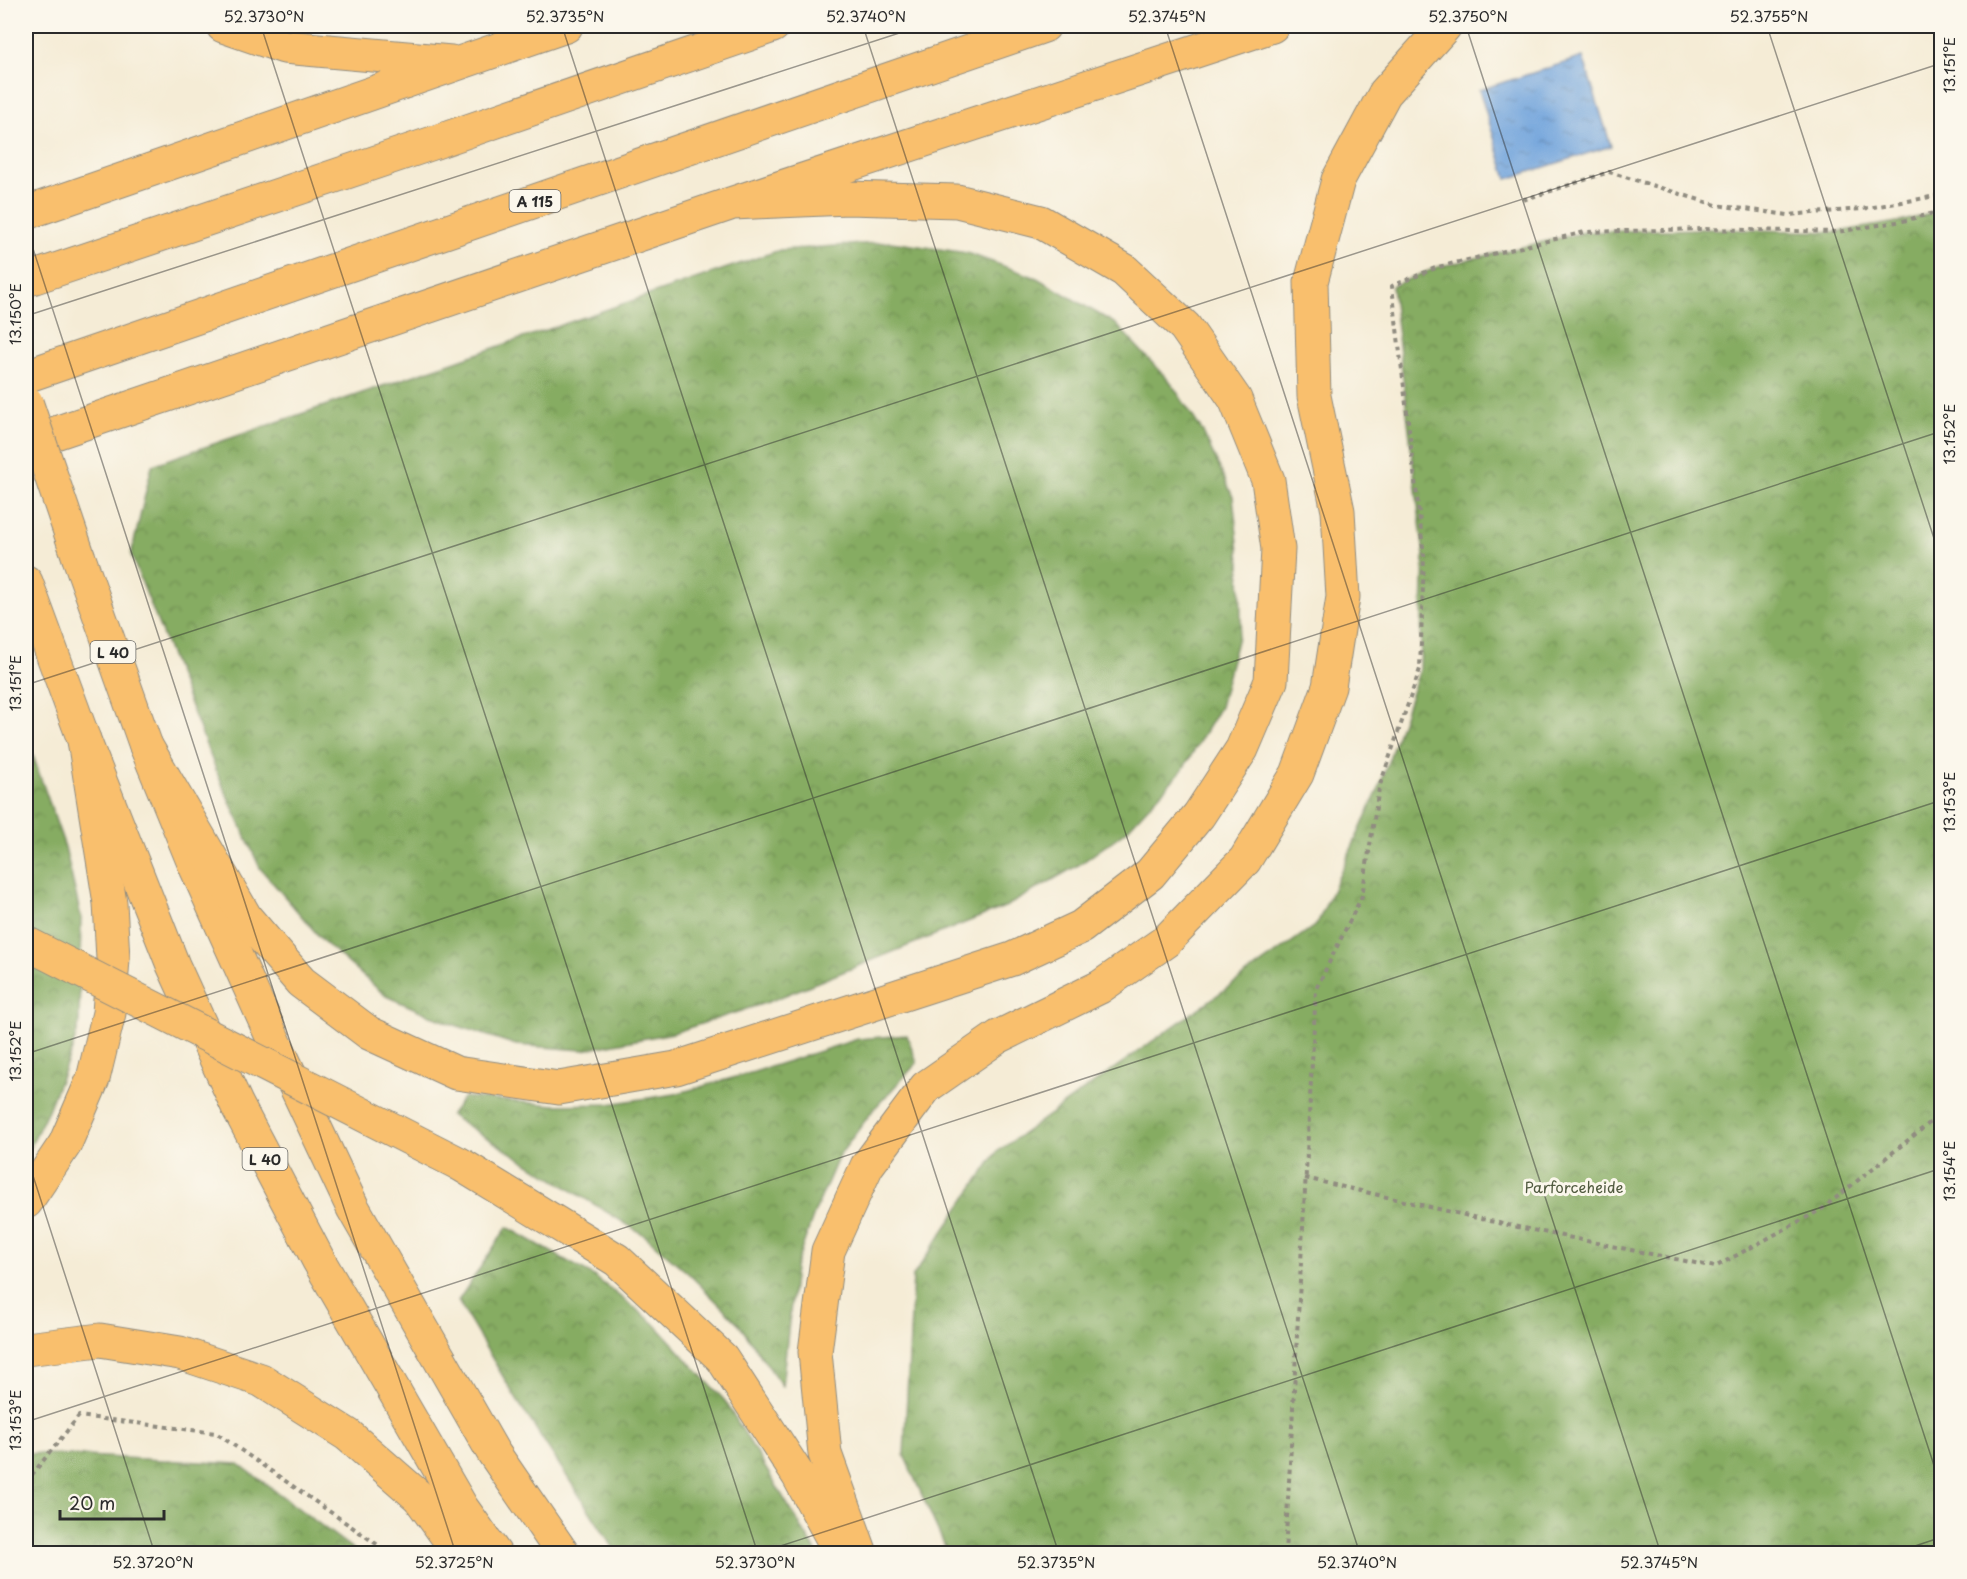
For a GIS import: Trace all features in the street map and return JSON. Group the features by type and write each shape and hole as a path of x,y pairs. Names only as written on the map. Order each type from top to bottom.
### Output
{"highway":[{"path":"223,26 284,47 462,63"},
{"path":"26,213 566,26"},
{"path":"26,280 773,26"},
{"name":"A 115","path":"26,376 1044,26"},
{"path":"26,443 733,203 1272,26"},
{"path":"861,1554 825,1454 815,1352 828,1251 867,1166 926,1087 998,1037 1100,987 1166,941 1245,860 1297,774 1329,687 1344,597 1338,511 1314,396 1311,282 1338,180 1385,93 1444,26"},
{"path":"146,746 246,918 301,982 369,1033 456,1073 559,1088 676,1068 1012,959 1081,927 1150,874 1200,815 1242,749 1271,681 1278,549 1268,480 1235,399 1185,327 1124,270 1041,222 957,201 848,198 733,203"},
{"name":"L 40","path":"26,402 146,746 198,872 352,1208 494,1452 563,1554"},
{"name":"L 40","path":"26,582 84,740 173,965 237,1105 319,1261 462,1508 495,1554"},
{"path":"26,1202 70,1133 93,1079 109,1013 113,959 110,903 84,740"},
{"path":"26,943 459,1164 617,1260 723,1358 798,1475 841,1554"},
{"path":"26,1349 100,1340 180,1353 261,1380 348,1435 419,1497 460,1554"}],"path":[{"path":"1522,201 1609,172 1716,205 1788,215 1862,209 1941,195"},
{"path":"1285,1554 1316,989 1362,896 1379,788 1420,669 1424,556 1392,286 1438,267 1585,232 1703,229 1837,232 1903,221 1941,211"},
{"path":"1305,1178 1503,1224 1715,1267 1822,1209 1941,1113"},
{"path":"26,1482 79,1416 216,1433 378,1545 384,1554"}],"green space":[{"name":"Parforceheide","path":"1941,211 1941,1553 948,1553 904,1455 913,1276 997,1152 1317,924 1379,788 1420,669 1424,556 1392,286 1438,267 1585,232 1703,229 1837,232 1903,221"},
{"path":"891,242 967,253 1037,278 1116,324 1171,383 1203,432 1233,497 1240,561 1241,625 1220,707 1183,769 1126,831 1080,864 1007,906 768,1002 673,1033 583,1050 516,1045 446,1022 386,996 323,941 260,868 218,775 131,555 152,465 780,250"},
{"path":"26,736 65,847 81,917 79,1025 72,1050 48,1110 26,1155"},
{"path":"907,1035 917,1063 873,1110 839,1156 814,1214 795,1268 782,1386 738,1323 689,1274 644,1235 450,1115 464,1097 555,1105 608,1104 675,1094 858,1039"},
{"path":"507,1227 592,1275 654,1323 725,1401 817,1553 617,1553 517,1400 458,1301"},
{"path":"26,1453 239,1464 358,1553 26,1553"}],"water":[{"path":"1583,57 1611,146 1507,179 1479,90"}]}
